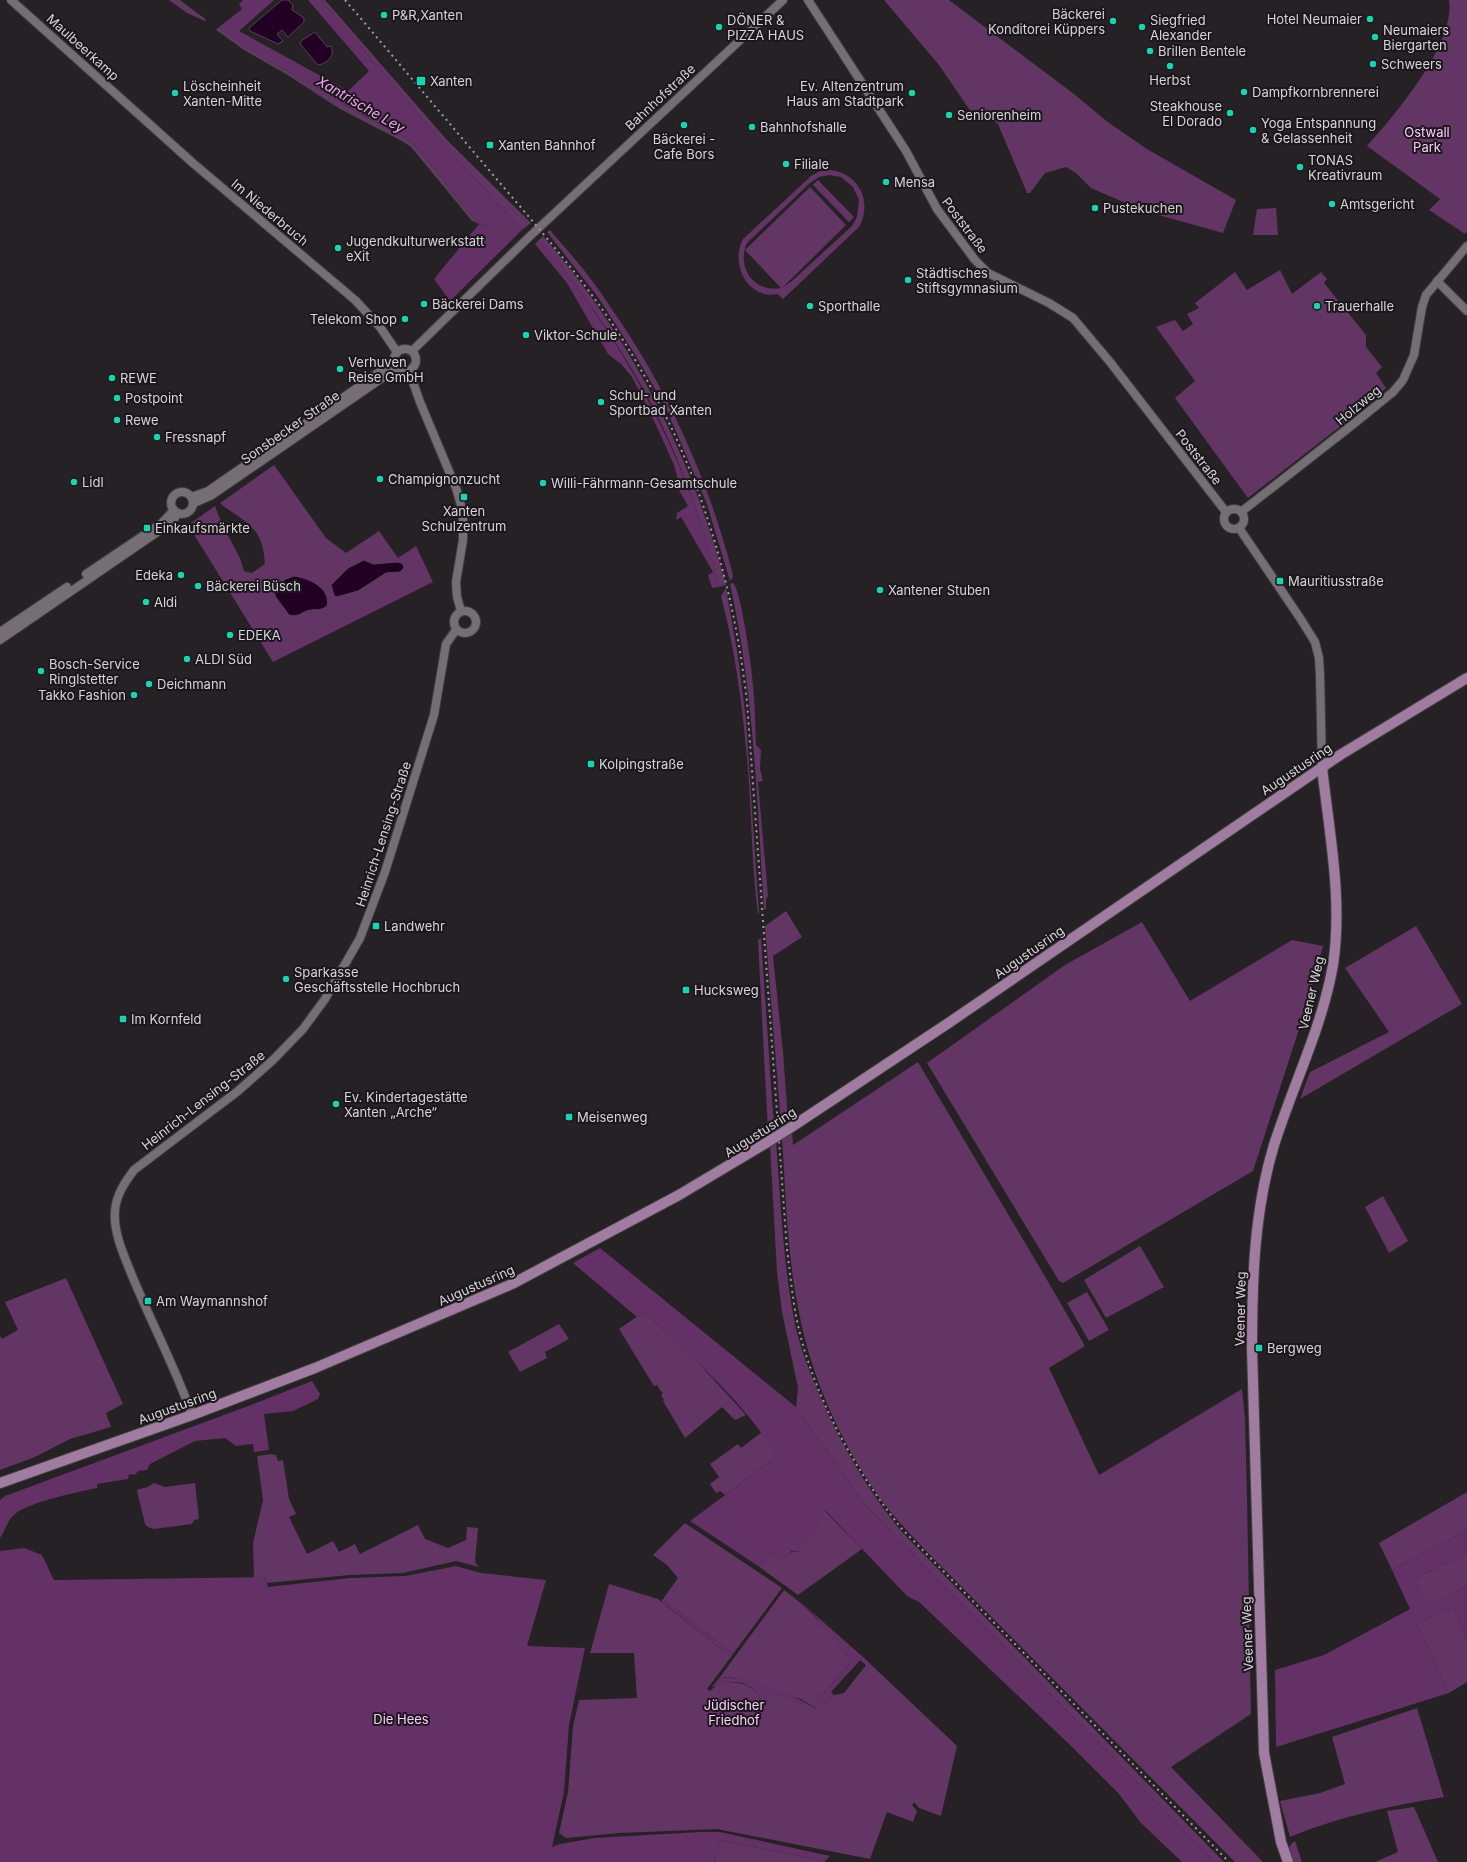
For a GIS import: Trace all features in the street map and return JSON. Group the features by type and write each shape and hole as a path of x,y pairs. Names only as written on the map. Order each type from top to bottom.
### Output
{"main road":[{"name":"Augustusring","path":"0,1483 192,1415 315,1368 512,1284 679,1195 790,1128 931,1035 1322,767 1467,678"},
{"name":"Veener Weg","path":"1288,1862 1281,1842 1264,1754 1252,1349 1253,1298 1258,1230 1267,1171 1283,1119 1322,1014 1333,964 1336,937 1336,895 1322,767"}],"street":[{"name":"Maulbeerkamp","path":"11,0 121,97"},
{"name":"Bahnhofstraße","path":"412,351 555,213 783,0"},
{"name":"Poststraße","path":"808,0 906,151 937,209 975,260 988,273 1049,303 1073,318 1110,362 1226,512 1224,516 1225,524 1228,528 1238,528 1300,618 1315,642 1319,658 1322,767"},
{"name":"Im Niederbruch","path":"121,97 194,164 363,307 380,327 397,352"},
{"name":"Holzweg","path":"1241,512 1393,392 1403,380 1414,355 1422,307 1426,295 1467,246"},
{"path":"1437,281 1467,312"},
{"path":"403,348 412,351 416,356 415,366 409,371 398,369 394,361 397,352 403,348"},
{"name":"Sonsbecker Straße","path":"176,511 184,514 189,512 193,500 394,361"},
{"name":"Sonsbecker Straße","path":"193,500 208,498 388,374 398,369"},
{"path":"409,371 420,402 456,488 462,508 464,540 456,582 457,597 461,611"},
{"path":"176,511 171,501 175,494 184,491 193,500"},
{"path":"1226,512 1231,509 1237,509 1241,512 1244,521 1238,528"},
{"name":"Sonsbecker Straße","path":"0,632 176,511"},
{"name":"Sonsbecker Straße","path":"0,640 172,522 176,511"},
{"path":"461,611 472,613 474,616 476,623 470,632 463,633 456,630 453,619 461,611"},
{"name":"Heinrich-Lensing-Straße","path":"192,1415 144,1305 120,1244 115,1220 115,1211 118,1198 125,1181 134,1170 238,1091 273,1060 304,1029 325,999 360,938 381,885 434,716 446,644 456,630"}],"green space":[{"path":"169,0 180,0 206,20 205,21 187,13"},
{"path":"243,0 274,0 239,31 348,91 369,71 308,0 321,0 450,151 522,230 450,301 434,279 479,224 494,230 510,228 495,228 474,220 434,168 414,144 406,138 323,94 289,72 244,48 218,28 242,9 239,4"},
{"path":"321,0 325,0 447,140 531,223 522,230 450,151"},
{"path":"884,0 949,0 1074,94 1109,123 1147,149 1236,200 1223,233 1144,211 1091,188 1076,173 1066,167 1045,173 1030,193 1027,193 998,124 986,114 978,122 939,65"},
{"name":"Ostwall Park","path":"1449,0 1467,0 1467,231 1465,234 1429,210 1440,199 1367,146 1407,98 1434,57 1443,37 1449,17"},
{"path":"218,28 244,48 289,72 323,94 406,138 414,144 434,168 474,220 495,228 510,229 494,230 472,221 411,147 340,109 286,74 244,50 216,30"},
{"path":"830,170 840,172 856,183 861,190 864,199 864,208 863,217 859,227 783,299 778,294 767,294 758,291 750,286 740,269 740,248 743,239 811,176 820,171","holes":["829,175 841,177 853,187 859,200 857,217 852,226 792,281 782,288 846,225 810,187 745,250 781,288 771,289 755,283 746,270 744,261 744,252 747,243 810,183 819,177"]},
{"path":"818,180 854,217 849,222 813,185"},
{"path":"1276,208 1278,235 1253,235 1257,209"},
{"path":"550,230 583,269 602,295 631,338 667,401 683,434 710,501 732,571 733,577 730,581 707,504 666,408 636,356 598,297 547,232"},
{"path":"543,236 575,275 604,315 654,400 676,444 695,490 712,537 726,585 719,587 693,501 683,473 659,418 630,366 589,303 543,243 537,242"},
{"path":"537,242 543,242 601,322 627,363 650,405 690,492 706,539 719,587 712,588 708,575 713,572 681,517 676,520 677,513 688,506 676,485 677,476 674,465 632,377 621,364 608,354 567,283 535,244"},
{"path":"1280,270 1292,294 1321,272 1327,279 1324,283 1366,335 1366,347 1382,367 1376,373 1386,388 1369,404 1248,498 1175,398 1195,381 1156,327 1175,320 1183,331 1193,324 1187,314 1199,308 1195,303 1235,272 1247,290"},
{"path":"274,465 326,538 346,553 379,531 398,558 416,546 433,582 273,662 188,525 215,506 222,524 240,558 244,571 252,573 265,564 263,548 259,536 251,526 220,503"},
{"path":"733,583 736,588 746,630 755,707 756,745 761,750 760,769 763,781 758,782 768,896 766,899 766,909 764,910 753,746 744,665 730,584"},
{"path":"726,588 738,657 746,720 758,914 754,875 749,778 743,717 734,656 721,596"},
{"path":"786,911 802,937 773,956 783,1052 788,1120 781,1124 765,926"},
{"path":"1142,922 1190,1001 1292,940 1323,946 1303,1017 1253,1171 1063,1283 1059,1281 927,1063 1065,965"},
{"path":"1416,926 1462,1004 1300,1099 1310,1072 1389,1032 1345,968"},
{"path":"761,938 773,1114 776,1127 768,1132 758,940"},
{"path":"918,1062 1085,1346 1049,1368 1099,1475 1242,1389 1245,1418 1251,1714 1171,1767 1263,1862 1235,1862 911,1535 883,1503 851,1452 839,1430 819,1384 804,1336 795,1291 788,1225 782,1138 792,1131 793,1145"},
{"path":"776,1141 785,1259 796,1329 808,1367 825,1408 844,1446 865,1482 902,1532 1224,1862 1215,1862 866,1506 796,1407 798,1388 782,1312 777,1272 770,1146"},
{"path":"1383,1196 1408,1241 1389,1253 1365,1207"},
{"path":"1140,1246 1164,1287 1106,1318 1084,1280"},
{"path":"600,1248 796,1407 866,1506 1215,1862 1182,1862 1141,1823 1119,1794 1068,1743 919,1602 907,1596 825,1510 815,1532 804,1548 800,1551 791,1551 785,1561 775,1553 758,1566 690,1521 778,1456 749,1416 716,1380 680,1345 644,1312 637,1317 573,1263"},
{"path":"66,1278 123,1404 106,1413 111,1427 70,1439 35,1457 0,1470 0,1336 2,1339 18,1330 5,1302"},
{"path":"1087,1292 1109,1330 1089,1341 1067,1303"},
{"path":"644,1312 694,1358 746,1415 735,1420 722,1407 685,1438 663,1401 664,1400 661,1395 663,1394 657,1385 654,1386 619,1329"},
{"path":"559,1324 569,1339 545,1352 547,1358 520,1372 508,1352"},
{"path":"312,1381 320,1394 318,1399 293,1411 264,1414 269,1450 254,1452 253,1444 236,1446 225,1438 195,1441 150,1464 147,1470 138,1471 135,1475 129,1474 128,1479 97,1484 97,1488 31,1505 15,1514 10,1519 0,1538 0,1500 5,1496"},
{"path":"762,1432 778,1456 725,1495 720,1491 716,1493 710,1484 719,1477 710,1464 738,1444 741,1448"},
{"path":"271,1454 276,1455 278,1461 283,1460 289,1499 296,1514 289,1517 307,1554 333,1541 339,1552 355,1544 360,1554 418,1525 425,1539 448,1548 466,1540 467,1527 478,1528 475,1562 479,1567 456,1561 403,1573 350,1575 267,1583 265,1577 254,1578 253,1543 263,1500 257,1456"},
{"path":"154,1483 165,1487 195,1483 199,1519 194,1520 192,1524 154,1529 148,1527 145,1524 137,1491"},
{"path":"1467,1492 1467,1531 1392,1570 1379,1543"},
{"path":"824,1510 862,1549 798,1595 758,1566 775,1553 798,1552 810,1538"},
{"path":"685,1523 782,1588 733,1654 663,1599 678,1578 667,1565 653,1555"},
{"path":"1467,1531 1467,1553 1414,1579 1427,1606 1467,1586 1467,1640 1454,1607 1417,1624 1449,1693 1276,1747 1275,1670 1324,1655 1410,1609 1392,1570"},
{"name":"Die Hees","path":"24,1548 42,1555 54,1580 265,1577 268,1587 350,1578 405,1576 456,1566 481,1573 546,1580 527,1646 585,1648 569,1725 564,1792 552,1847 560,1844 594,1838 720,1832 830,1856 825,1861 718,1840 719,1851 715,1855 716,1862 0,1862 0,1551"},
{"path":"1467,1553 1467,1586 1427,1607 1414,1579"},
{"name":"Jüdischer Friedhof","path":"609,1584 658,1599 731,1657 707,1689 710,1691 723,1684 741,1683 747,1685 756,1693 764,1710 771,1692 817,1709 801,1699 735,1678 720,1677 784,1590 812,1614 852,1661 824,1693 824,1705 834,1695 844,1693 866,1665 860,1660 863,1657 957,1746 941,1816 919,1808 914,1802 912,1805 917,1811 913,1822 887,1812 870,1859 717,1829 620,1833 566,1838 559,1833 568,1792 573,1726 579,1700 637,1698 634,1653 590,1653"},
{"path":"796,1598 863,1657 831,1692 834,1695 824,1705 818,1703 813,1696 818,1692 824,1693 852,1661 813,1614"},
{"path":"663,1599 733,1654 731,1657 661,1601"},
{"path":"1454,1607 1467,1640 1467,1682 1449,1693 1417,1624"},
{"path":"720,1677 746,1680 772,1687 808,1704 819,1711 771,1692 764,1711 758,1695 754,1690 745,1684 733,1682 712,1687"},
{"path":"1417,1708 1444,1797 1366,1812 1328,1823 1290,1837 1280,1801 1320,1793 1345,1784 1332,1737"},
{"path":"1414,1807 1438,1862 1375,1862 1398,1852 1387,1811"},
{"path":"718,1840 825,1862 716,1862 715,1855 719,1851"},
{"path":"1295,1841 1302,1862 1293,1862 1288,1849"}],"shaded area":[{"path":"282,0 288,0 293,5 292,10 304,18 304,22 288,37 282,30 277,34 283,41 278,44 250,31 249,28"},
{"path":"315,32 327,47 331,46 332,50 332,55 330,58 320,65 317,64 300,44 301,41"},
{"path":"364,560 373,564 398,562 403,564 404,568 400,572 386,573 358,591 336,597 331,585 348,568"},
{"path":"294,576 306,579 318,585 326,594 327,606 325,608 308,611 295,616 289,615 275,596 274,588 286,579"}],"waterway":[{"name":"Xantrische Ley","path":"176,0 204,19"},
{"name":"Xantrische Ley","path":"218,29 244,48 355,114 412,145 473,220"},
{"name":"Xantrische Ley","path":"489,227 494,229 509,228"}],"railway":[{"path":"345,0 574,271 620,335 657,398 677,439 709,524 722,567 732,612 741,657 747,702 787,1250 792,1291 803,1345 823,1401 851,1456 867,1482 902,1529 1229,1862"}],"place":[{"name":"P&R,Xanten","path":"384,15"},
{"name":"Hotel Neumaier","path":"1370,19"},
{"name":"Bäckerei Konditorei Küppers","path":"1113,21"},
{"name":"DÖNER & PIZZA HAUS","path":"719,27"},
{"name":"Siegfried Alexander","path":"1142,27"},
{"name":"Neumaiers Biergarten","path":"1375,37"},
{"name":"Brillen Bentele","path":"1150,51"},
{"name":"Schweers","path":"1373,64"},
{"name":"Herbst","path":"1170,66"},
{"name":"Xanten","path":"421,81"},
{"name":"Dampfkornbrennerei","path":"1244,92"},
{"name":"Löscheinheit Xanten-Mitte","path":"175,93"},
{"name":"Ev. Altenzentrum Haus am Stadtpark","path":"912,93"},
{"name":"Steakhouse El Dorado","path":"1230,113"},
{"name":"Seniorenheim","path":"949,115"},
{"name":"Bäckerei - Cafe Bors","path":"684,125"},
{"name":"Bahnhofshalle","path":"752,127"},
{"name":"Yoga Entspannung & Gelassenheit","path":"1253,130"},
{"name":"Xanten Bahnhof","path":"490,145"},
{"name":"Filiale","path":"786,164"},
{"name":"TONAS Kreativraum","path":"1300,167"},
{"name":"Mensa","path":"886,182"},
{"name":"Amtsgericht","path":"1332,204"},
{"name":"Pustekuchen","path":"1095,208"},
{"name":"Jugendkulturwerkstatt eXit","path":"338,248"},
{"name":"Städtisches Stiftsgymnasium","path":"908,280"},
{"name":"Bäckerei Dams","path":"424,304"},
{"name":"Sporthalle","path":"810,306"},
{"name":"Trauerhalle","path":"1317,306"},
{"name":"Telekom Shop","path":"405,319"},
{"name":"Viktor-Schule","path":"526,335"},
{"name":"Verhuven Reise GmbH","path":"340,369"},
{"name":"REWE","path":"112,378"},
{"name":"Postpoint","path":"117,398"},
{"name":"Schul- und Sportbad Xanten","path":"601,402"},
{"name":"Rewe","path":"117,420"},
{"name":"Fressnapf","path":"157,437"},
{"name":"Champignonzucht","path":"380,479"},
{"name":"Lidl","path":"74,482"},
{"name":"Willi-Fährmann-Gesamtschule","path":"543,483"},
{"name":"Xanten Schulzentrum","path":"464,497"},
{"name":"Einkaufsmärkte","path":"147,528"},
{"name":"Edeka","path":"181,575"},
{"name":"Mauritiusstraße","path":"1280,581"},
{"name":"Bäckerei Büsch","path":"198,586"},
{"name":"Xantener Stuben","path":"880,590"},
{"name":"Aldi","path":"146,602"},
{"name":"EDEKA","path":"230,635"},
{"name":"ALDI Süd","path":"187,659"},
{"name":"Bosch-Service Ringlstetter","path":"41,671"},
{"name":"Deichmann","path":"149,684"},
{"name":"Takko Fashion","path":"134,695"},
{"name":"Kolpingstraße","path":"591,764"},
{"name":"Landwehr","path":"376,926"},
{"name":"Sparkasse Geschäftsstelle Hochbruch","path":"286,979"},
{"name":"Hucksweg","path":"686,990"},
{"name":"Im Kornfeld","path":"123,1019"},
{"name":"Ev. Kindertagestätte Xanten „Arche“","path":"336,1104"},
{"name":"Meisenweg","path":"569,1117"},
{"name":"Am Waymannshof","path":"148,1301"},
{"name":"Bergweg","path":"1259,1348"}]}
